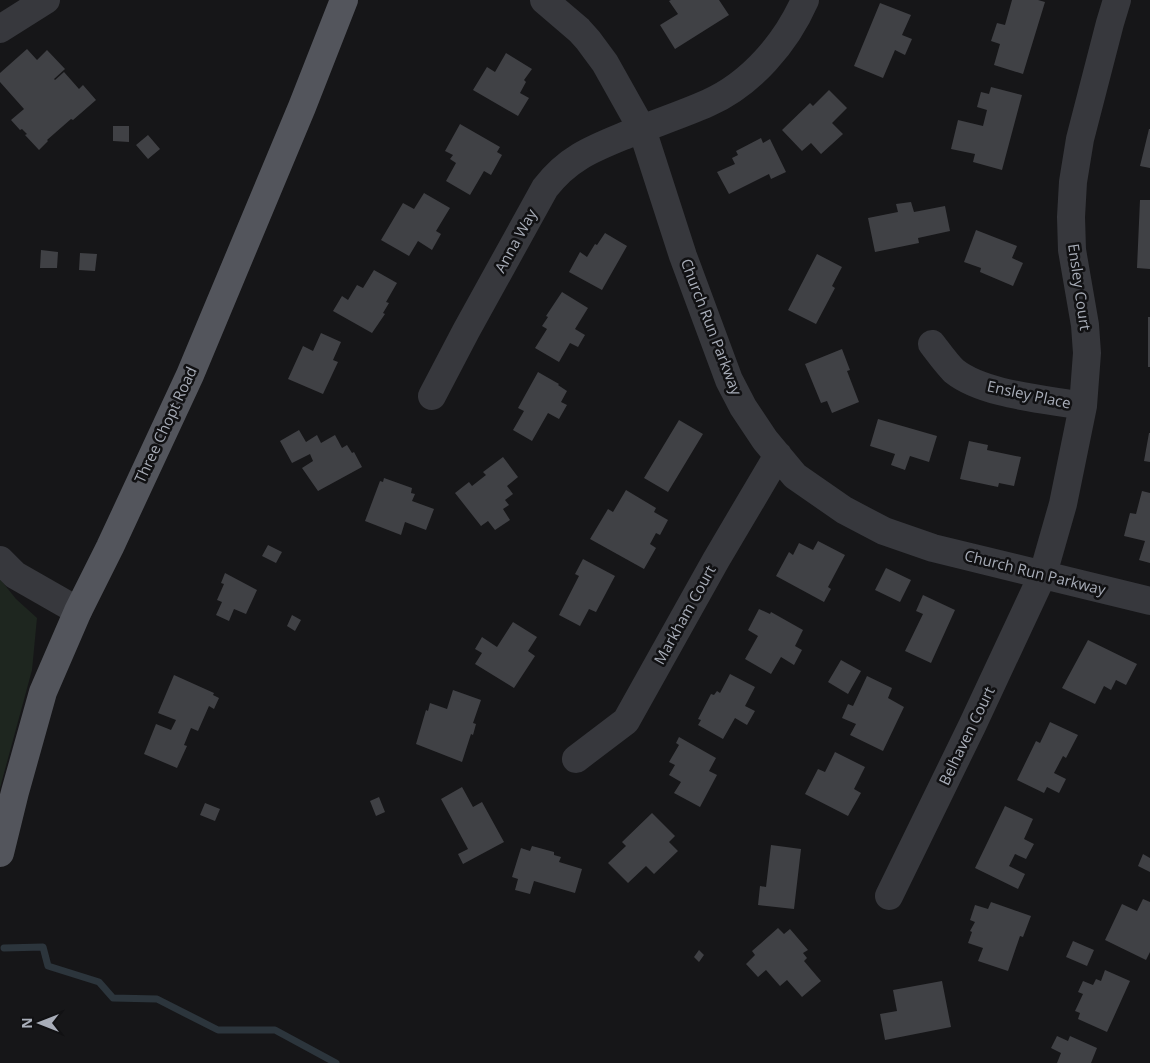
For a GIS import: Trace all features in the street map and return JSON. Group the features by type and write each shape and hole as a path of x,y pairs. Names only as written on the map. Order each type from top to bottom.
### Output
{"main road":[{"name":"Three Chopt Road","path":"0,853 43,692 78,611 190,375 302,107 344,0"}],"street":[{"path":"0,30 46,0"},
{"name":"Church Run Parkway","path":"544,0 588,40 605,63 642,129 683,256 729,380 743,407 795,476 844,510 884,531 933,548 1150,601"},
{"name":"Anna Way","path":"432,396 470,322 552,178 575,158 595,147 709,103 740,83 760,67 786,36 805,0"},
{"name":"Ensley Court","path":"1043,574 1065,495 1083,406 1087,353 1085,325 1072,250 1073,182 1080,139 1117,0"},
{"name":"Ensley Place","path":"932,344 954,370 972,382 1003,392 1083,406"},
{"name":"Markham Court","path":"576,759 626,721 716,560 778,455"},
{"path":"0,560 15,575 78,611"},
{"name":"Belhaven Court","path":"889,896 972,726 1043,574"}],"shaded area":[{"path":"0,579 16,599 37,618 32,670 0,788"}],"building":[{"path":"719,0 729,15 675,49 660,25 678,14 669,1"},
{"path":"1012,0 1038,0 1045,2 1023,74 994,65 1000,44 991,41 997,23 1005,25"},
{"path":"880,3 911,15 902,35 912,39 905,55 895,50 883,78 854,66"},
{"path":"27,49 37,60 47,50 65,69 54,79 64,72 79,89 83,85 96,100 47,140 39,150 25,135 27,134 22,129 20,130 11,120 24,109 0,82 0,73"},
{"path":"506,53 532,69 524,80 526,82 520,93 529,98 518,116 473,90 487,67 495,72"},
{"path":"991,87 1022,95 1002,170 973,162 975,154 951,149 958,120 983,126 987,110 977,107 981,92 989,94"},
{"path":"829,90 847,108 832,123 843,134 821,154 811,143 802,151 782,130 810,103 813,106"},
{"path":"460,124 500,147 497,152 502,155 491,175 484,171 470,195 446,181 456,163 450,159 453,155 445,151"},
{"path":"113,126 129,126 129,142 113,141"},
{"path":"1150,129 1150,168 1140,166"},
{"path":"148,135 160,149 148,159 136,145"},
{"path":"761,138 763,143 770,139 786,172 771,179 769,174 729,194 717,172 735,164 732,158 738,155 736,151"},
{"path":"424,193 450,208 436,231 441,234 432,250 418,241 409,256 381,240 403,203 414,209"},
{"path":"1140,200 1150,200 1150,269 1137,268"},
{"path":"911,202 914,212 945,206 950,231 918,238 919,243 875,252 868,218 898,212 896,204"},
{"path":"976,230 1017,246 1012,258 1023,263 1013,286 980,272 981,268 964,262"},
{"path":"605,233 627,246 602,290 569,272 580,252 587,257"},
{"path":"41,250 58,252 57,268 40,268"},
{"path":"80,253 97,254 95,271 79,270"},
{"path":"817,254 842,267 832,286 835,288 816,324 788,310"},
{"path":"374,270 397,283 386,302 389,303 383,313 385,314 372,333 333,311 342,296 348,300 357,285 363,288"},
{"path":"562,292 588,308 575,329 585,335 578,347 570,343 559,362 535,348 547,329 542,326 548,317 546,316"},
{"path":"1148,317 1150,317 1150,367 1148,367"},
{"path":"321,333 341,342 333,360 338,362 323,394 288,379 303,346 313,351"},
{"path":"842,349 850,370 847,371 859,402 832,413 827,401 821,403 805,364"},
{"path":"538,372 567,391 561,402 567,405 559,419 548,413 532,441 513,430 524,411 518,408"},
{"path":"878,419 937,436 929,462 910,456 905,470 891,465 895,454 870,446"},
{"path":"679,420 703,434 668,492 644,478"},
{"path":"299,430 306,442 317,435 321,443 335,435 342,448 347,445 352,453 354,452 362,467 318,491 302,468 313,461 310,454 292,463 280,441"},
{"path":"1150,433 1150,462 1144,461"},
{"path":"969,441 988,445 987,450 1021,457 1014,486 999,483 998,487 960,479"},
{"path":"503,457 518,477 507,486 513,494 505,500 509,505 503,509 510,520 495,530 488,521 481,526 455,493 469,482 472,486 486,475 483,472"},
{"path":"384,478 412,488 411,493 415,494 412,501 434,509 426,530 405,522 401,535 365,521 380,481 383,482"},
{"path":"626,490 656,508 654,512 668,520 660,535 656,533 650,544 656,548 644,569 590,539 608,509 613,512"},
{"path":"1142,491 1150,493 1150,563 1139,560 1145,541 1124,536 1130,513 1136,514"},
{"path":"818,541 845,555 828,587 831,589 824,602 776,576 789,552 793,555 799,543 813,550"},
{"path":"268,545 282,552 276,563 262,556"},
{"path":"583,559 615,576 596,612 589,609 580,626 559,615 579,576 575,574"},
{"path":"886,568 911,580 900,602 875,590"},
{"path":"225,573 257,590 246,614 234,609 229,621 216,615 222,602 217,600 224,584 221,583"},
{"path":"923,595 955,610 931,663 905,651 923,614 916,611"},
{"path":"759,609 770,614 771,612 803,630 795,646 802,650 794,665 781,657 771,674 745,659 758,636 748,630"},
{"path":"292,615 301,620 295,631 287,626"},
{"path":"513,622 537,637 528,651 535,656 514,688 475,664 482,653 475,649 482,637 497,647"},
{"path":"1088,640 1137,664 1126,685 1116,680 1111,690 1104,686 1095,704 1062,688"},
{"path":"841,660 861,671 848,694 828,682"},
{"path":"730,674 755,687 745,706 755,711 747,725 735,718 723,739 698,725 701,720 698,719 711,694 714,695 717,691 720,693"},
{"path":"174,675 214,693 213,695 219,698 214,709 209,706 198,731 191,728 184,745 187,746 177,768 144,754 156,724 171,730 176,720 158,713"},
{"path":"867,676 892,688 888,698 904,707 883,751 850,735 856,724 842,718 848,704 853,706"},
{"path":"453,690 481,700 473,723 476,724 473,735 471,734 462,762 416,744 426,710 428,711 430,703 447,709"},
{"path":"1050,722 1078,735 1066,758 1063,756 1054,773 1066,779 1059,793 1047,787 1044,793 1017,780 1036,741 1040,743"},
{"path":"679,737 716,758 709,771 717,775 700,807 674,793 681,782 669,775 675,765 669,762 679,745 676,743"},
{"path":"835,752 865,767 854,789 861,793 848,816 805,794 818,769 825,772"},
{"path":"462,787 473,807 482,802 504,842 463,864 458,854 468,849 441,799"},
{"path":"379,797 385,812 376,816 370,801"},
{"path":"205,803 220,809 215,821 200,815"},
{"path":"1005,806 1033,819 1024,839 1034,844 1026,859 1015,854 1009,866 1025,874 1018,889 975,868"},
{"path":"652,813 675,836 669,842 678,851 654,874 646,866 628,883 608,863 626,846 622,842"},
{"path":"771,845 801,849 794,909 758,905 760,886 766,887"},
{"path":"532,846 554,852 554,855 561,857 559,862 582,869 575,893 534,881 530,894 515,890 518,879 512,877 521,848 530,851"},
{"path":"1143,854 1150,858 1150,872 1138,866"},
{"path":"1143,899 1150,902 1150,952 1146,960 1105,940 1122,904 1137,911"},
{"path":"991,902 1031,916 1023,937 1020,936 1008,971 978,961 983,948 968,943 972,932 970,931 975,922 970,920 975,905 988,909"},
{"path":"778,928 784,934 790,929 808,950 803,953 807,958 804,961 821,981 802,997 787,980 780,986 766,970 758,977 746,964 755,955 752,951"},
{"path":"1073,941 1094,950 1087,966 1066,957"},
{"path":"699,950 704,955 699,962 694,957"},
{"path":"1105,970 1130,981 1107,1032 1078,1019 1080,1013 1075,1011 1083,994 1078,992 1083,981 1093,985 1096,979 1101,981"},
{"path":"942,981 951,1027 885,1040 880,1014 897,1011 893,990"},
{"path":"1057,1036 1068,1041 1070,1036 1097,1048 1091,1063 1057,1063 1061,1053 1051,1048"}],"waterway":[{"path":"4,948 43,947 48,966 99,982 113,998 157,999 218,1030 275,1030 336,1063"}]}
